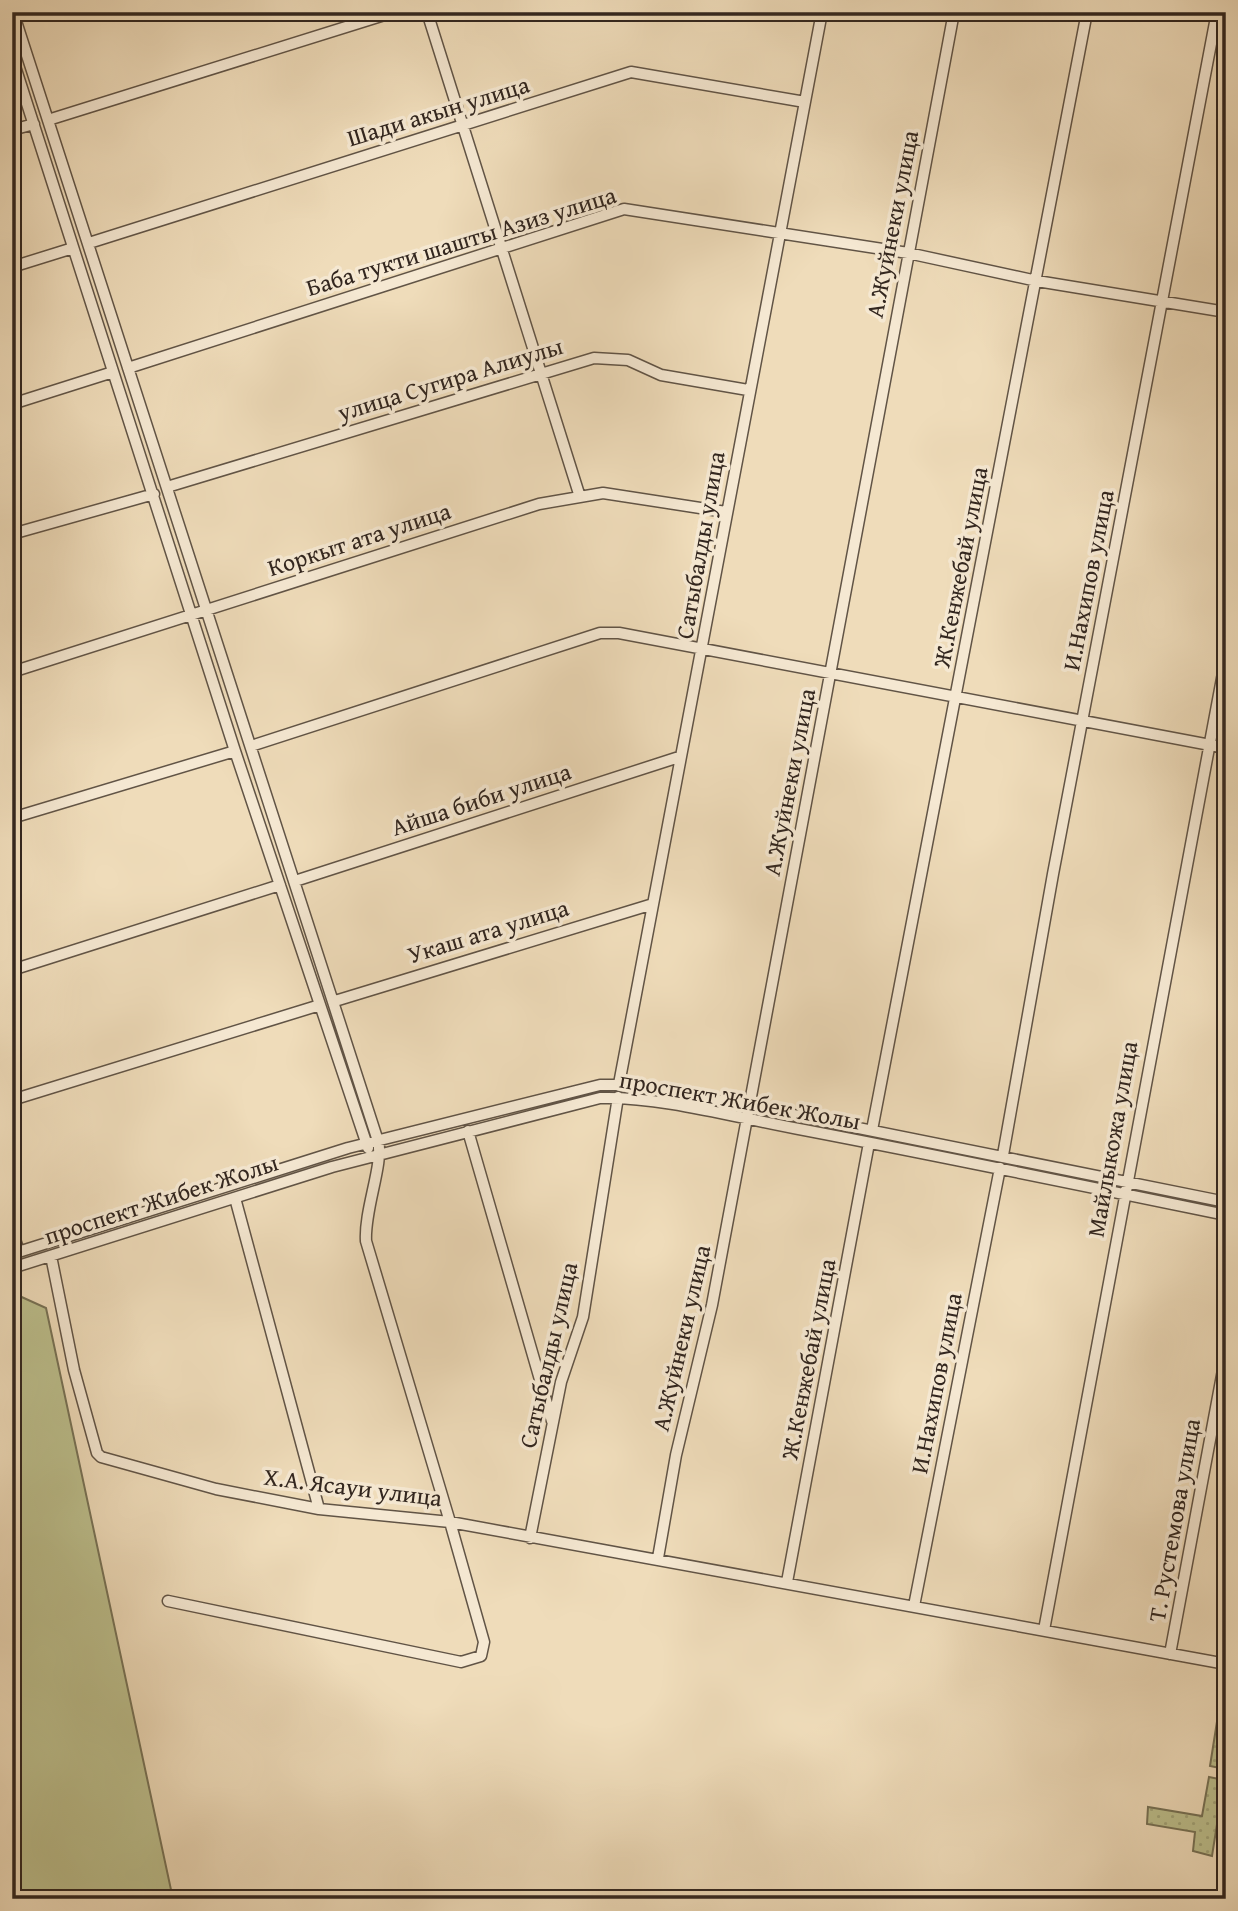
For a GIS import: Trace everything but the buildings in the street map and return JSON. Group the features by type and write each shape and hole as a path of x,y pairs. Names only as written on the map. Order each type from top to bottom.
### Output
{"street":[{"path":"13,12 335,1001 372,1142"},
{"path":"48,120 394,12"},
{"path":"427,12 580,497"},
{"name":"Сатыбалды улица","path":"619,1084 679,757 703,650 748,390 822,12"},
{"name":"А.Жуйнеки улица","path":"658,1558 676,1455 712,1305 954,12"},
{"name":"Ж.Кенжебай улица","path":"872,1130 1087,12"},
{"name":"И.Нахипов улица","path":"1003,1155 1217,12"},
{"path":"12,57 235,751 320,1005 372,1142"},
{"name":"Шади акын улица","path":"89,243 631,72 805,102"},
{"path":"12,130 34,124"},
{"name":"Баба тукти шашты Азиз улица","path":"128,368 624,209 908,253 1037,281 1226,312"},
{"path":"12,267 73,248"},
{"name":"улица Сугира Алиулы","path":"167,487 594,358 628,360 662,375 748,390"},
{"path":"12,404 113,372"},
{"name":"Коркыт ата улица","path":"12,672 539,504 603,493 726,512"},
{"path":"12,534 154,494"},
{"path":"251,746 600,633 619,633 1226,748"},
{"name":"Майлыкожа улица","path":"1044,1630 1124,1188 1226,657"},
{"path":"12,818 235,751"},
{"name":"Айша биби улица","path":"295,881 679,757"},
{"path":"12,970 280,885"},
{"name":"Укаш ата улица","path":"335,1001 653,904"},
{"path":"12,1100 320,1005"},
{"name":"проспект Жибек Жолы","path":"16,1253 372,1142 576,1089 619,1084 1003,1155 1226,1215"},
{"name":"Сатыбалды улица","path":"530,1538 561,1382 583,1317 618,1097"},
{"name":"проспект Жибек Жолы","path":"12,1268 376,1155 600,1098 618,1097 1000,1168 1226,1202"},
{"path":"468,1131 553,1424"},
{"name":"Х.А. Ясауи улица","path":"51,1256 74,1370 97,1453 101,1457 216,1489 319,1509 450,1522 366,1241 365,1220 376,1155 372,1142"},
{"name":"Ж.Кенжебай улица","path":"787,1582 869,1143"},
{"name":"И.Нахипов улица","path":"914,1606 1000,1168"},
{"path":"235,1198 319,1509"},
{"path":"13,1233 16,1253"},
{"name":"Т. Рустемова улица","path":"1170,1654 1226,1353"},
{"path":"169,1601 461,1662 470,1661 481,1656 484,1642 450,1522 1226,1664"}],"green space":[{"path":"12,1295 46,1308 173,1899 12,1899"},
{"path":"1219,1709 1226,1710 1225,1769 1210,1766"},
{"path":"1209,1777 1224,1780 1212,1856 1193,1851 1195,1832 1147,1824 1148,1807 1202,1816"}]}
